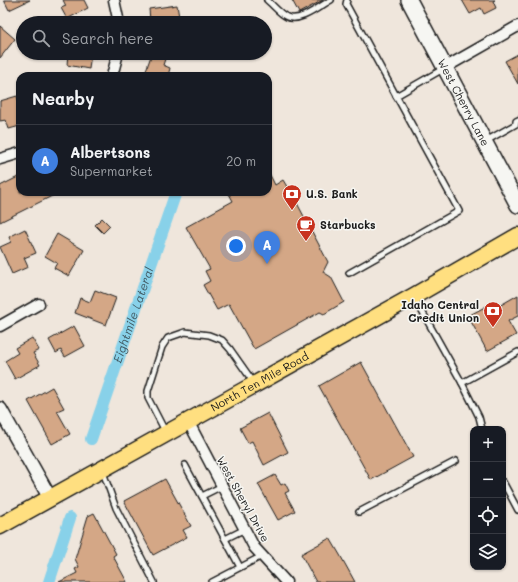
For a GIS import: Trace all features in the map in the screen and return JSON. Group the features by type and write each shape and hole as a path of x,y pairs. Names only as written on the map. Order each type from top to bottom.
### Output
{"main road":[{"name":"West Cherry Lane","path":"409,0 518,205"},
{"name":"North Ten Mile Road","path":"0,526 414,296 518,236"}],"street":[{"path":"114,0 117,16"},
{"path":"446,68 518,26"},
{"path":"113,72 116,60"},
{"path":"0,158 16,154"},
{"path":"0,326 39,304"},
{"path":"0,409 50,498"},
{"name":"West Sheryl Drive","path":"188,421 254,547 286,582"}],"lane":[{"path":"267,0 286,17 294,18 306,14 331,0"},
{"path":"347,0 346,4 349,11 459,211 349,272"},
{"path":"396,96 446,68"},
{"path":"485,142 517,124"},
{"path":"414,296 462,383 479,417 481,426"},
{"path":"166,433 148,398 148,391 162,347 168,338 186,332 210,335 222,340 230,348 255,384"},
{"path":"462,383 518,352"},
{"path":"359,512 456,461"},
{"path":"185,465 240,567"},
{"path":"102,469 116,508 154,582"},
{"path":"202,496 222,486"},
{"path":"506,488 518,510"},
{"path":"225,539 245,529"},
{"path":"212,582 262,556"}],"building":[{"path":"4,0 30,0 9,10"},
{"path":"63,0 84,0 88,8 73,16 65,16 61,8 66,6"},
{"path":"292,0 323,0 299,13"},
{"path":"462,0 495,0 493,1 496,8 484,14 481,8 470,14"},
{"path":"177,5 179,16 150,16 149,9"},
{"path":"0,26 15,39 0,58"},
{"path":"518,54 518,84 505,61"},
{"path":"67,60 90,60 89,69 67,65"},
{"path":"150,60 165,60 163,65 170,68 169,72 145,72"},
{"path":"16,96 16,127 9,129 6,120 0,121 0,101"},
{"path":"16,178 16,196 52,196 0,222 0,186"},
{"path":"272,179 275,185 283,180 328,262 323,272 331,277 344,302 324,314 320,312 254,349 229,304 217,310 203,285 210,281 205,271 210,269 186,227 233,201 230,196 272,196"},
{"path":"102,218 110,226 103,233 95,225"},
{"path":"25,229 36,253 24,258 28,267 12,274 0,247 11,242 9,237"},
{"path":"57,234 84,250 69,276 54,268 57,263 45,256"},
{"path":"95,290 116,298 106,325 75,313 80,298 90,302"},
{"name":"Idaho Central Credit Union","path":"518,295 518,316 508,321 516,335 487,351 468,316 496,301 499,306"},
{"path":"74,326 85,346 65,357 61,350 56,353 49,340"},
{"path":"32,338 39,350 33,353 40,365 15,379 5,361 18,353 15,348"},
{"path":"361,362 413,457 371,480 319,386"},
{"path":"52,387 64,408 57,411 70,434 52,444 28,401"},
{"path":"268,413 288,452 264,465 252,441 248,443 240,428"},
{"path":"275,475 281,485 285,483 289,491 285,493 295,511 278,520 258,484"},
{"path":"165,479 191,526 183,530 187,537 153,555 124,501"},
{"path":"94,513 116,554 113,556 127,582 59,582 77,573 75,569 79,567 75,559 88,516"},
{"path":"330,538 355,582 316,582 301,554"}],"waterway":[{"name":"Eightmile Lateral","path":"91,439 175,196"},
{"name":"Eightmile Lateral","path":"49,582 70,518"}],"place":[{"name":"U.S. Bank","path":"292,211"},
{"name":"Starbucks","path":"306,242"},
{"name":"Albertsons","path":"267,264"},
{"name":"Idaho Central Credit Union","path":"493,328"}]}
